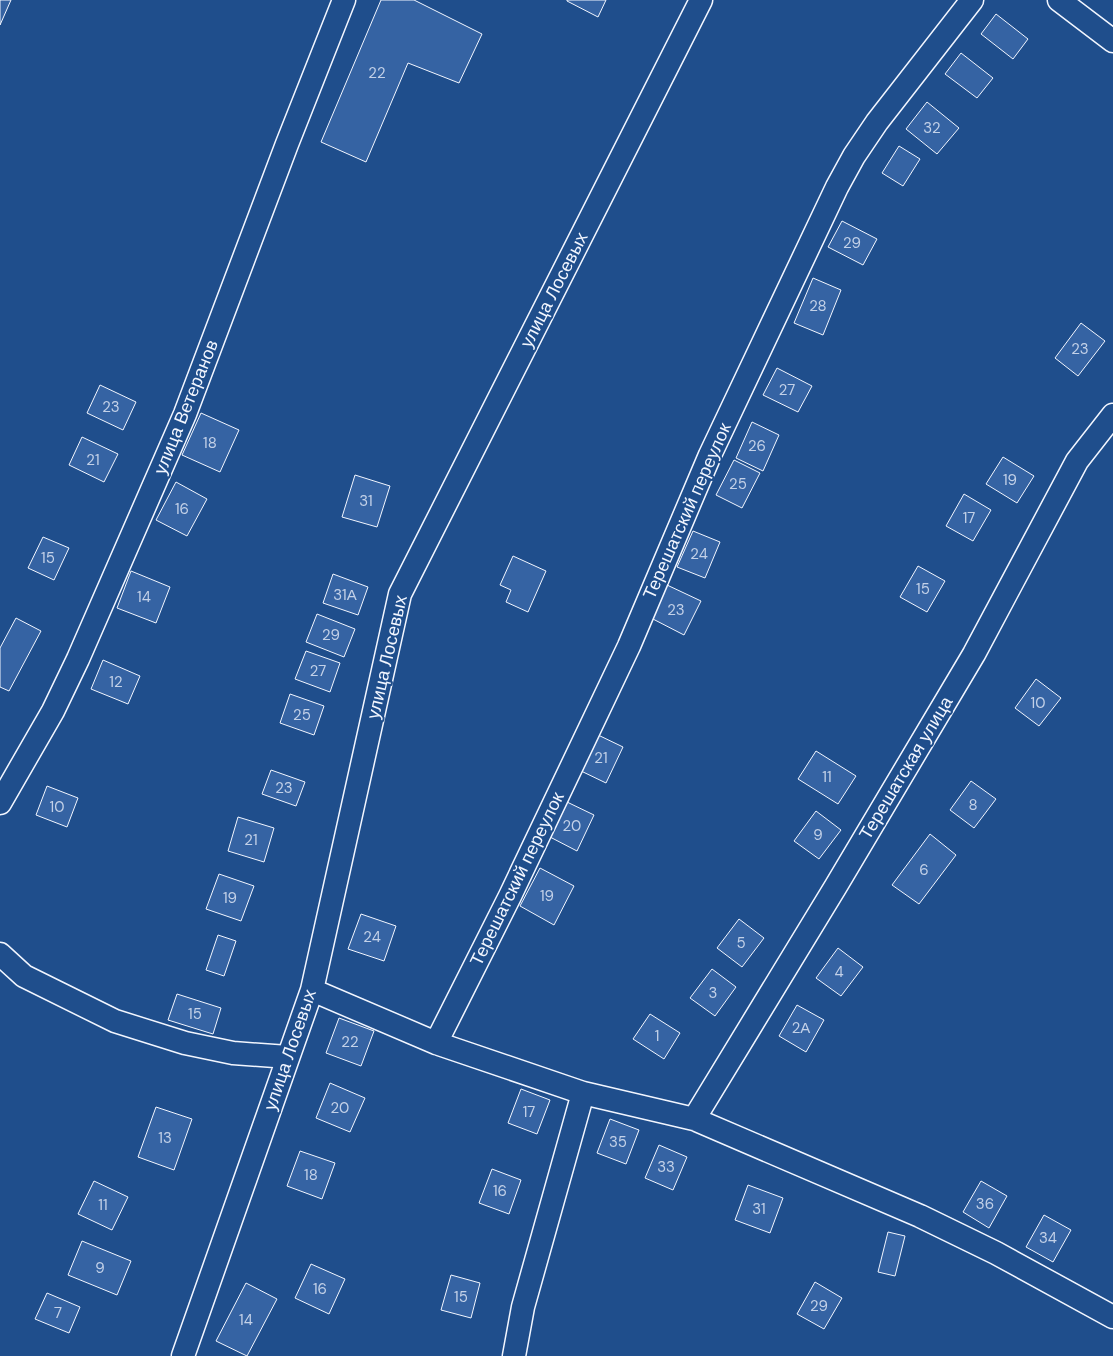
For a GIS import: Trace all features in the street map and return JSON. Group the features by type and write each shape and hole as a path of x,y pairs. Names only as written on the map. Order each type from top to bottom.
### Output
{"street":[{"name":"улица Ветеранов","path":"0,803 53,711 78,659 186,414 287,144 344,0"},
{"name":"улица Лосевых","path":"183,1356 312,990 400,594 701,0"},
{"name":"Терешатский переулок","path":"436,1043 510,896 629,646 710,454 837,187 854,156 877,122 972,0"},
{"path":"1059,0 1113,41"},
{"name":"Терешатская улица","path":"694,1119 974,654 1077,461 1113,415"},
{"path":"0,954 24,976 115,1021 185,1043 233,1053 288,1057"},
{"path":"312,990 436,1043 583,1093 694,1119 920,1216 996,1253 1113,1317"},
{"path":"514,1356 523,1307 583,1093"}],"building":[{"path":"0,0 11,0 0,25"},
{"path":"381,0 414,0 482,34 459,83 408,63 366,162 321,142"},
{"path":"567,0 606,0 598,17"},
{"path":"996,14 1028,39 1013,59 981,34"},
{"path":"961,53 993,78 977,98 945,74"},
{"path":"927,102 959,128 937,154 906,129"},
{"path":"899,146 920,159 903,186 882,173"},
{"path":"842,221 877,239 863,265 828,247"},
{"path":"813,278 841,290 823,335 794,323"},
{"path":"1081,323 1105,341 1078,376 1055,358"},
{"path":"777,368 812,386 798,412 763,395"},
{"path":"100,385 136,402 123,430 87,413"},
{"path":"201,413 239,430 220,472 182,455"},
{"path":"752,422 779,435 763,471 736,458"},
{"path":"82,437 118,454 104,482 69,465"},
{"path":"1003,457 1034,476 1017,503 986,484"},
{"path":"734,460 760,473 742,508 716,495"},
{"path":"355,475 390,486 377,527 342,517"},
{"path":"176,482 207,499 187,536 156,520"},
{"path":"964,494 991,510 973,541 946,526"},
{"path":"693,531 720,542 705,578 677,567"},
{"path":"43,537 69,548 54,580 28,568"},
{"path":"513,556 546,571 528,612 506,602 511,590 500,585"},
{"path":"918,566 945,581 927,612 900,597"},
{"path":"131,571 170,587 156,623 117,608"},
{"path":"333,574 368,587 358,615 323,603"},
{"path":"667,585 701,601 684,635 651,618"},
{"path":"317,614 355,629 344,657 306,642"},
{"path":"16,618 41,631 9,691 0,687 0,648"},
{"path":"306,651 340,663 330,692 295,679"},
{"path":"103,660 140,676 128,704 91,689"},
{"path":"1036,679 1061,698 1039,726 1015,708"},
{"path":"290,694 324,706 314,735 280,723"},
{"path":"596,734 623,747 606,783 579,770"},
{"path":"816,751 856,776 838,804 798,779"},
{"path":"271,770 305,782 296,806 262,794"},
{"path":"971,781 996,799 974,828 950,810"},
{"path":"47,786 78,798 67,827 36,815"},
{"path":"567,802 594,815 577,851 550,837"},
{"path":"816,811 841,830 819,859 794,841"},
{"path":"238,817 274,828 264,862 228,851"},
{"path":"930,834 956,855 919,904 892,885"},
{"path":"540,868 574,886 554,925 520,906"},
{"path":"219,874 254,886 241,921 206,909"},
{"path":"361,914 396,926 384,961 348,949"},
{"path":"739,919 764,938 742,967 717,948"},
{"path":"218,935 236,941 224,976 206,970"},
{"path":"838,948 863,967 841,996 816,978"},
{"path":"712,969 736,987 715,1016 690,998"},
{"path":"177,994 221,1008 213,1034 168,1020"},
{"path":"797,1005 824,1020 806,1052 779,1036"},
{"path":"650,1014 680,1033 664,1059 633,1039"},
{"path":"339,1018 374,1031 361,1066 326,1053"},
{"path":"330,1083 365,1098 350,1132 316,1118"},
{"path":"521,1089 550,1100 537,1134 508,1123"},
{"path":"156,1107 192,1119 174,1170 138,1157"},
{"path":"610,1119 639,1130 626,1164 597,1153"},
{"path":"659,1145 687,1157 673,1190 645,1178"},
{"path":"300,1151 335,1163 322,1199 287,1186"},
{"path":"492,1169 521,1180 509,1214 479,1203"},
{"path":"94,1181 128,1197 112,1230 78,1214"},
{"path":"981,1181 1007,1196 989,1228 963,1212"},
{"path":"748,1185 783,1198 770,1233 735,1220"},
{"path":"1044,1215 1071,1230 1053,1262 1026,1247"},
{"path":"888,1232 905,1236 895,1276 878,1272"},
{"path":"82,1241 131,1261 117,1295 68,1275"},
{"path":"311,1264 345,1279 329,1314 295,1298"},
{"path":"451,1275 480,1283 471,1318 441,1310"},
{"path":"815,1282 842,1298 824,1329 797,1314"},
{"path":"246,1283 277,1299 247,1356 216,1341"},
{"path":"47,1293 80,1307 69,1333 35,1319"}]}
